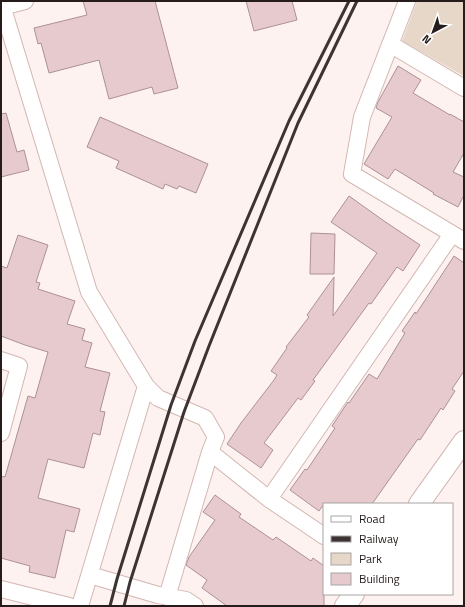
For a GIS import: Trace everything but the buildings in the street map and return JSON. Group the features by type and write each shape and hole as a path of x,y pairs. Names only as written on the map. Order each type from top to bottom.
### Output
{"street":[{"path":"25,1 2,5 89,292 146,386 158,398 205,418 216,437 210,452 167,597"},
{"path":"269,499 458,238 352,174 362,117 407,1"},
{"path":"390,44 464,88"},
{"path":"1,360 19,366 1,433"},
{"path":"80,606 146,386"},
{"path":"420,503 464,441"},
{"path":"210,452 269,499 323,535"},
{"path":"90,575 158,595 186,600 195,606"},
{"path":"1,589 69,606"},
{"path":"346,606 353,595"}],"green space":[{"path":"417,1 464,1 464,76 402,41"}],"railway":[{"path":"110,606 171,405 195,341 289,121 349,1"},
{"path":"124,606 130,582 184,412 209,346 298,123 357,1"}]}
